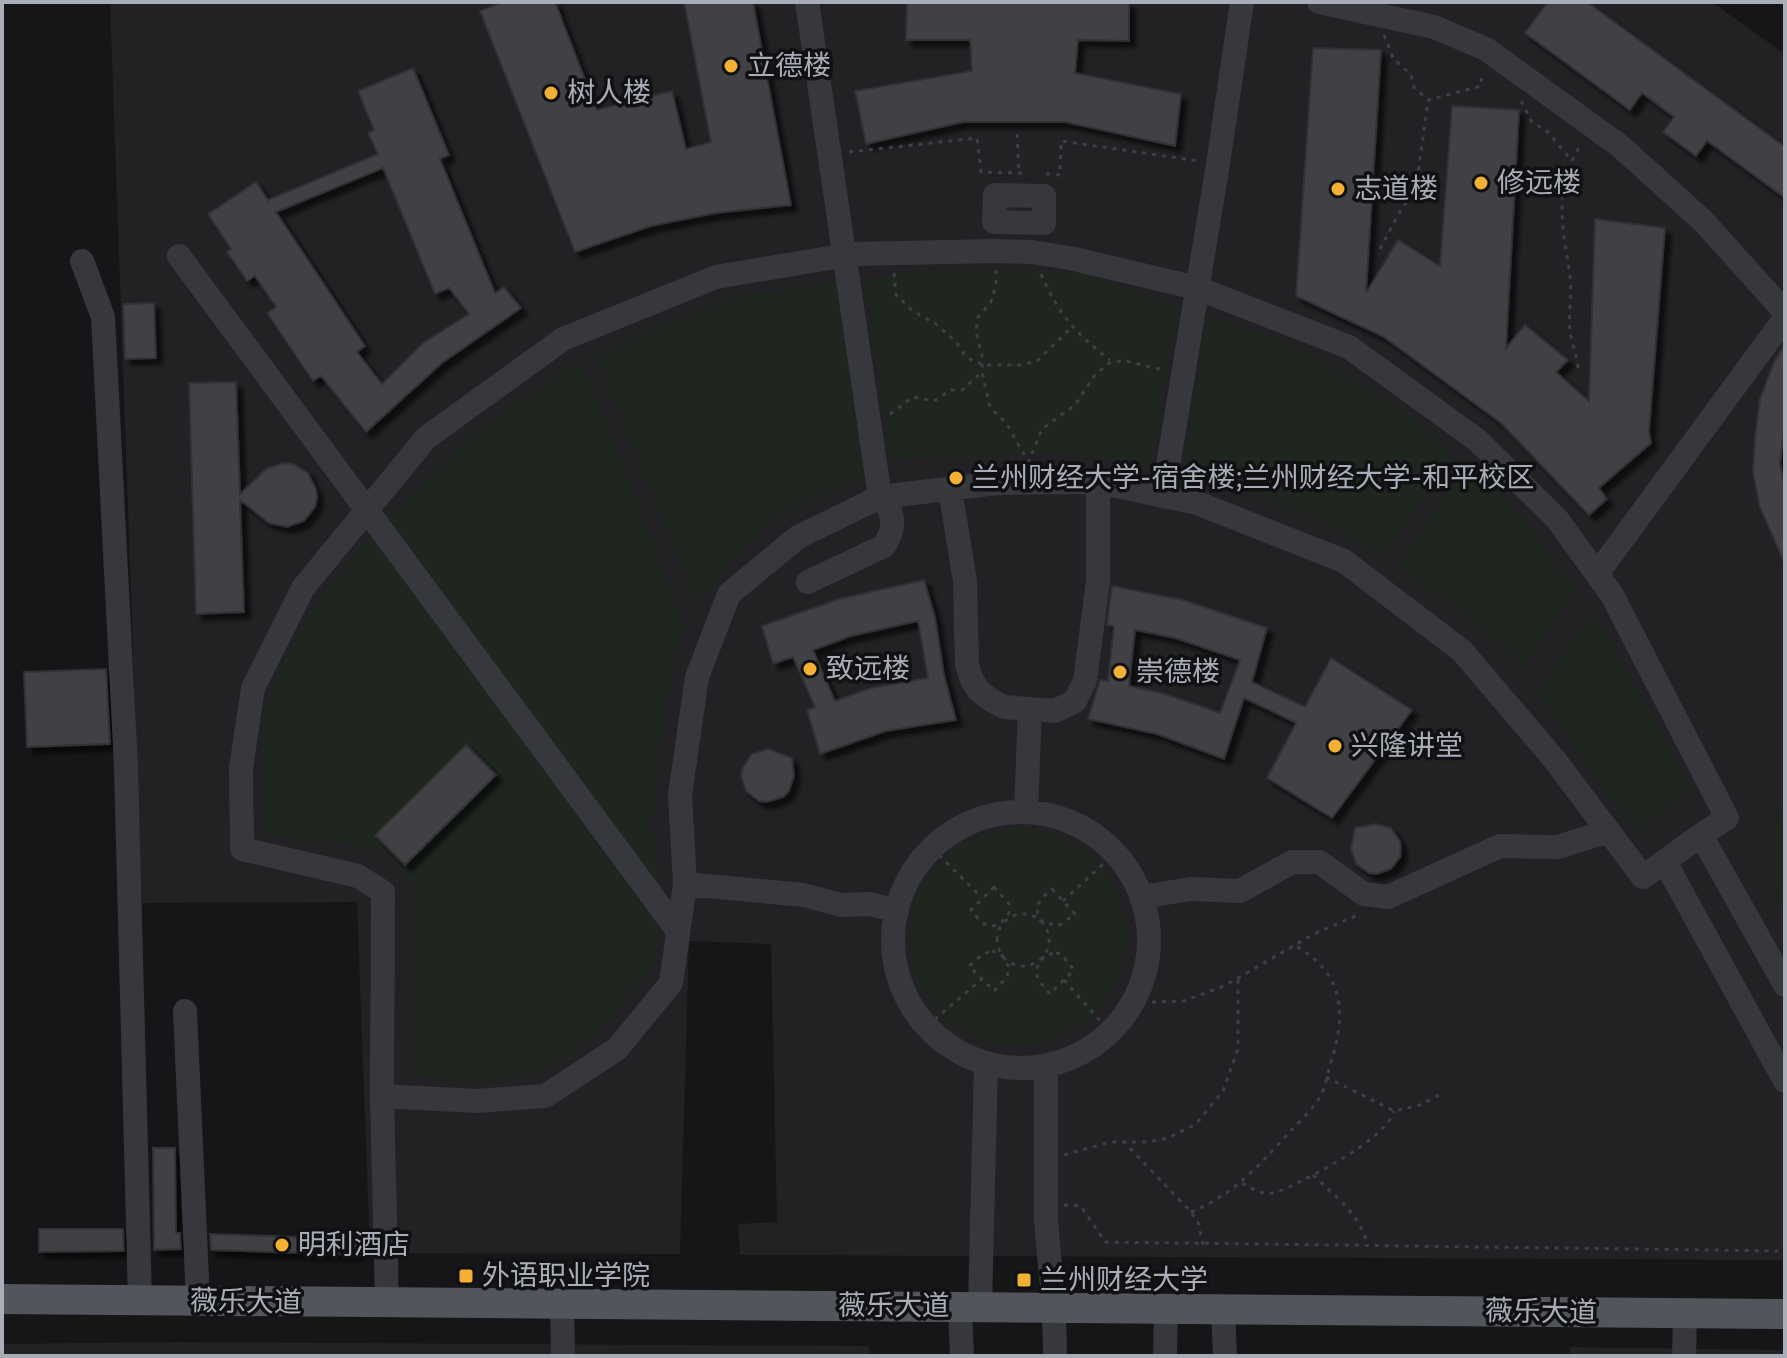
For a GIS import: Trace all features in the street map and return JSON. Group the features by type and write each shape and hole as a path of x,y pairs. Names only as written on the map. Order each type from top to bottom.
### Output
{"main road":[{"name":"薇乐大道","path":"2,1299 1785,1314"}],"street":[{"path":"807,2 880,497 888,505 893,526 884,546 808,582"},
{"path":"1163,496 1242,2"},
{"path":"1319,2 1434,27 1486,49 1620,146 1703,221 1785,315 1597,574"},
{"path":"1015,251 1018,223 994,222 995,195 1023,181"},
{"path":"382,1096 476,1101 545,1096 617,1049 671,983 685,884 680,795 697,677 729,594 798,537 880,497 950,489 1024,472 1098,482 1197,503 1344,561 1462,651 1554,759 1643,877 1727,818 1612,595 1557,519 1477,440 1349,347 1197,288 1070,258 1015,251 846,256 716,277 563,339 426,438 303,588 253,688 241,768 242,849 358,876 383,892 382,1096 387,1303"},
{"path":"179,256 678,931"},
{"path":"82,261 103,317 126,767 140,1301"},
{"path":"950,489 965,581 967,664 971,678 979,691 1004,707 1055,711 1065,708 1081,692 1098,581 1098,482"},
{"path":"1026,811 1030,709"},
{"path":"1026,811 1050,815 1076,825 1115,853 1141,897 1148,924 1148,951 1140,987 1110,1032 1081,1054 1046,1066 1010,1068 986,1064 958,1051 927,1026 908,999 896,965 894,947 897,911 910,877 932,848 978,819 1026,811"},
{"path":"1141,897 1191,889 1240,891 1292,862 1319,862 1364,894 1388,897 1500,846 1558,847 1608,831"},
{"path":"1701,835 1785,985"},
{"path":"1665,862 1785,1081"},
{"path":"685,884 804,895 841,905 870,904 897,911"},
{"path":"185,1011 198,1301"},
{"path":"962,1356 970,1307 986,1064"},
{"path":"1046,1066 1046,1205 1055,1356"},
{"path":"562,1304 563,1356"},
{"path":"1165,1356 1166,1308"},
{"path":"1223,1309 1225,1356"},
{"path":"1684,1356 1685,1314"}],"path":[{"path":"1377,15 1393,58 1411,75 1414,87 1428,100"},
{"path":"1428,100 1481,86 1486,49"},
{"path":"1514,70 1522,103 1532,122 1547,131 1572,161"},
{"path":"1380,249 1403,206 1415,195 1428,100"},
{"path":"1578,368 1570,332 1570,271 1560,208 1572,161 1593,126"},
{"path":"830,153 977,138 981,172 1023,181 1017,134"},
{"path":"1046,174 1060,175 1061,141 1218,164"},
{"path":"1024,472 1007,424 990,407 976,332 978,317 991,302 996,285 1015,251 1050,293 1072,327 1111,362"},
{"path":"896,254 893,284 896,295 913,311 936,324 955,341 967,358 983,365 1023,365 1038,360 1072,327"},
{"path":"1024,472 1042,429 1075,405 1095,375 1111,362 1126,361 1183,375"},
{"path":"870,429 913,397 934,401 951,390 962,390 982,372"},
{"path":"932,848 982,898"},
{"path":"1063,901 1115,853"},
{"path":"1004,921 990,926 971,910 994,887 1009,904 1009,913 1004,921 997,935 997,943 1004,958 1009,972 994,991 969,966 987,952 996,952 1004,958 1018,965 1034,963 1041,959 1050,953 1061,954 1074,970 1050,994 1036,974 1041,959 1046,952 1048,936 1041,921 1037,911 1040,899 1052,889 1075,914 1058,926 1041,921 1027,914 1004,921"},
{"path":"1132,1003 1184,1001 1224,986 1294,945 1366,911 1388,897"},
{"path":"1191,1212 1212,1204 1242,1183 1320,1098 1339,1037 1340,1011 1335,985 1325,968 1311,954 1294,945"},
{"path":"1046,1160 1110,1142 1168,1138 1196,1124 1223,1091 1238,1049 1238,978"},
{"path":"927,1026 982,979"},
{"path":"1064,980 1110,1032"},
{"path":"1326,1077 1394,1111 1420,1105 1443,1093"},
{"path":"1242,1183 1261,1194 1275,1194 1313,1175 1376,1135 1392,1118 1394,1111"},
{"path":"1123,1141 1191,1212 1198,1222 1203,1245"},
{"path":"1313,1175 1348,1208 1363,1228 1368,1247"},
{"path":"1046,1205 1081,1206 1105,1242 1785,1251"}],"shaded area":[{"name":"兰州财经大学-宿舍楼;兰州财经大学-和平校区","path":"110,2 1712,2 1785,54 1785,1260 740,1255 738,1224 777,1222 771,944 689,941 680,1254 370,1253 357,902 142,903"},
{"path":"937,270 1076,272 1176,307 1150,468 1053,451 893,460 865,278"},
{"path":"837,282 863,477 800,504 767,524 721,573 697,605 597,357 653,329 745,295"},
{"path":"1207,316 1281,340 1397,405 1452,452 1381,557 1334,527 1259,495 1184,473"},
{"path":"582,361 685,627 665,706 650,828 660,890 390,520 436,469 506,409"},
{"path":"1468,465 1525,519 1576,591 1523,666 1480,626 1399,568"},
{"path":"373,534 660,930 653,966 609,1019 562,1060 512,1079 459,1081 417,1076 421,932 415,882 395,856 364,847 262,833 262,722 285,659 327,589"},
{"path":"1594,613 1693,790 1636,833 1536,692"},
{"path":"1785,802 1785,914 1775,887 1771,858 1774,829"},
{"path":"1018,829 1059,837 1078,847 1094,861 1108,877 1118,896 1126,937 1118,978 1108,997 1094,1013 1078,1027 1059,1037 1018,1045 977,1037 958,1027 942,1013 928,997 918,978 910,937 918,896 928,877 942,861 958,847 977,837"},
{"path":"177,1342 869,1346 870,1356 2,1356 2,1344"},
{"path":"1570,1347 1785,1350 1785,1356 1569,1356"}],"building":[{"path":"502,2 555,2 597,110 672,91 686,149 711,142 684,2 753,2 791,205 716,213 651,226 575,252 480,11"},
{"path":"907,2 1129,2 1129,41 1078,40 1075,73 1181,94 1175,146 1065,122 963,122 866,144 855,91 972,71 970,40 906,40"},
{"path":"1548,2 1587,2 1785,147 1785,198 1707,141 1696,156 1663,132 1674,117 1642,93 1630,110 1525,33"},
{"path":"1313,48 1381,50 1366,293 1398,240 1440,266 1452,106 1519,110 1506,348 1525,325 1568,360 1556,372 1589,401 1595,219 1665,228 1649,431 1651,443 1599,488 1607,499 1589,515 1501,423 1384,337 1296,296"},
{"path":"413,68 449,155 440,159 495,293 504,287 521,308 442,363 366,432 321,376 313,381 267,313 276,307 255,276 247,281 227,252 231,249 208,214 256,182 268,200 378,154 368,133 374,130 358,91","holes":["383,168 435,294 449,288 469,314 423,343 382,384 357,352 365,346 276,212"]},
{"path":"154,303 156,358 125,359 123,304"},
{"path":"1785,343 1785,423 1780,463 1785,490 1785,564 1760,507 1753,472 1760,399"},
{"path":"236,382 240,494 266,469 284,463 293,464 308,473 317,498 315,507 304,521 287,527 269,523 240,500 244,612 196,614 189,383"},
{"name":"致远楼","path":"924,580 935,617 944,675 956,720 886,731 820,754 807,710 815,707 793,657 773,664 762,626 839,599","holes":["918,621 928,678 871,688 835,701 813,650 851,636"]},
{"path":"1112,586 1183,600 1267,628 1252,682 1305,707 1331,658 1412,710 1332,818 1267,778 1296,723 1244,698 1224,759 1157,734 1088,719 1100,680 1108,681 1114,626 1107,625","holes":["1135,630 1175,638 1240,660 1220,713 1165,694 1129,686"]},
{"path":"106,669 110,744 27,747 24,672"},
{"path":"466,745 496,775 405,865 375,835"},
{"path":"768,749 792,758 794,776 789,791 783,797 767,802 759,801 746,791 741,775 752,754"},
{"path":"1376,824 1391,828 1400,841 1401,849 1400,857 1391,869 1377,874 1369,873 1356,864 1351,849 1355,828"},
{"path":"153,1148 175,1148 176,1233 180,1233 181,1249 154,1250"},
{"path":"39,1229 123,1229 124,1251 39,1252"},
{"path":"210,1234 359,1239 358,1255 211,1250"}],"place":[{"name":"立德楼","path":"731,66"},
{"name":"树人楼","path":"551,93"},
{"name":"修远楼","path":"1481,183"},
{"name":"志道楼","path":"1338,189"},
{"name":"兰州财经大学-宿舍楼;兰州财经大学-和平校区","path":"956,478"},
{"name":"致远楼","path":"810,669"},
{"name":"崇德楼","path":"1120,672"},
{"name":"兴隆讲堂","path":"1335,746"},
{"name":"明利酒店","path":"282,1245"},
{"name":"外语职业学院","path":"466,1276"},
{"name":"兰州财经大学","path":"1024,1280"}]}
